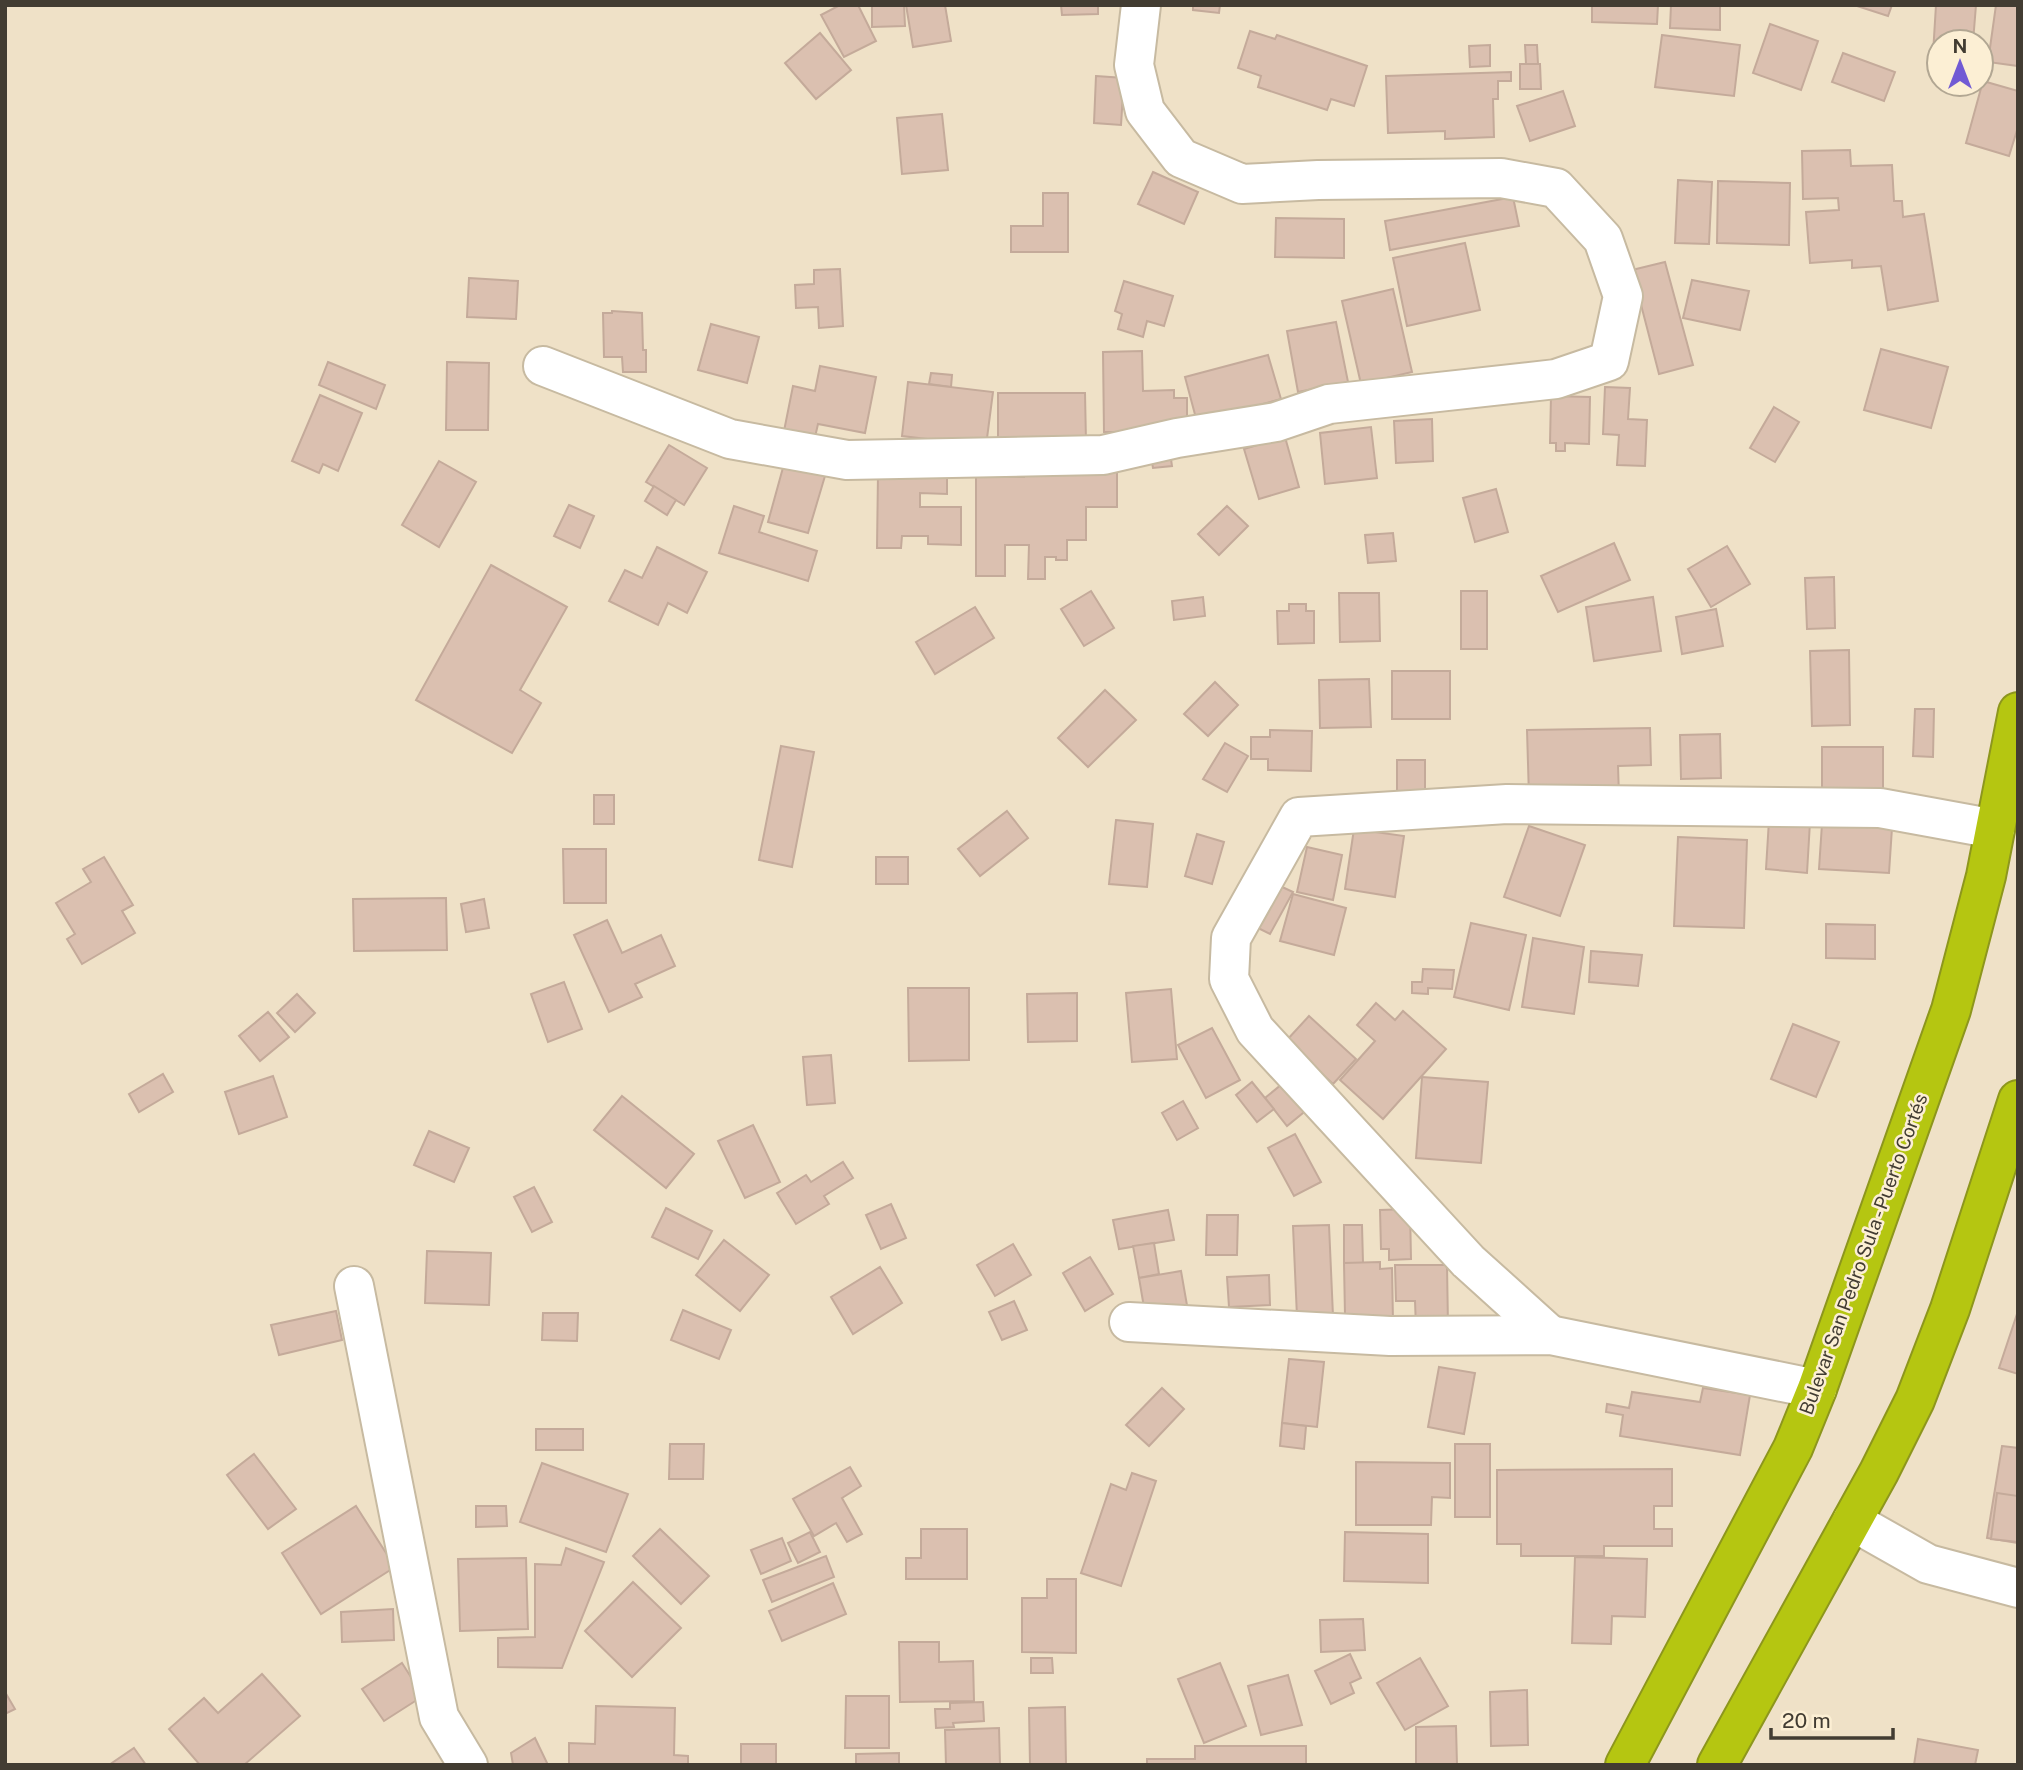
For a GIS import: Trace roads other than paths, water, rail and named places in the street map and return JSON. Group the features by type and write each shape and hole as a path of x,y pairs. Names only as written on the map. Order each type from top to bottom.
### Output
{"highway":[{"name":"Bulevar San Pedro Sula - Puerto Cortés","path":"1625,1765 1793,1448 1817,1389 1951,1010 1986,876 2018,712"},
{"path":"1717,1765 1879,1472 1914,1400 1950,1309 2018,1100"}],"street":[{"path":"543,366 730,439 847,460 1103,455 1177,438 1276,422 1329,404 1556,379 1609,361 1623,296 1603,239 1556,188 1501,178 1318,180 1242,184 1181,158 1145,111 1134,65 1141,5"},
{"path":"1550,1335 1468,1261 1255,1030 1229,979 1231,938 1299,817 1507,804 1880,808 1995,829"},
{"path":"354,1286 439,1717 468,1765"},
{"path":"1129,1322 1390,1336 1550,1335 1817,1389"},
{"path":"1852,1521 1928,1564 2018,1588"}]}
